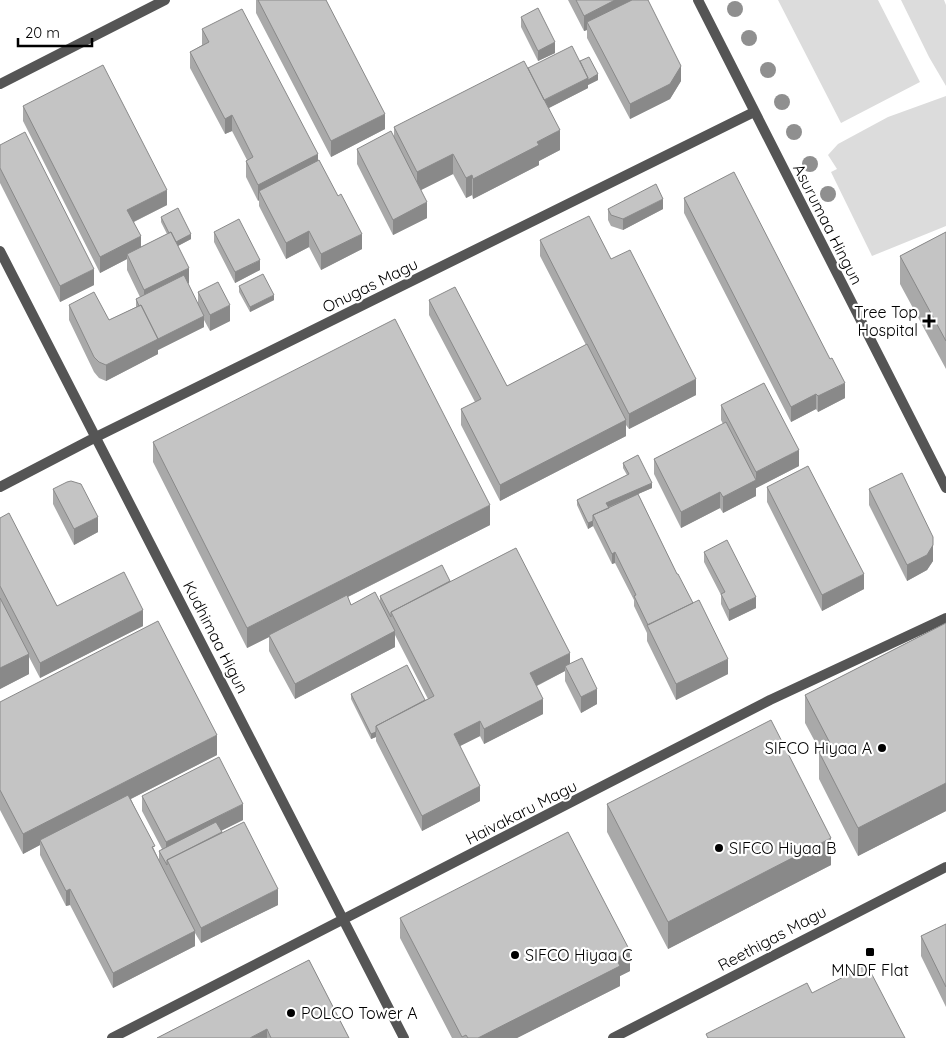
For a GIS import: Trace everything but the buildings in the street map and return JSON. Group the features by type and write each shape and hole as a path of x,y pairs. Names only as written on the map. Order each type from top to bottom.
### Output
{"street":[{"path":"0,84 164,0"},
{"name":"Asurumaa Hingun","path":"698,0 946,488"},
{"name":"Onugas Magu","path":"0,487 96,437 754,112"},
{"name":"Kudhimaa Higun","path":"0,251 404,1038"},
{"name":"Haivakaru Magu","path":"112,1038 770,700 946,618"},
{"name":"Reethigas Magu","path":"613,1038 946,867"}],"shaded area":[{"path":"778,0 878,0 920,82 841,123"},
{"path":"901,0 944,0 946,5 946,86 929,57"},
{"path":"946,96 946,226 872,256 831,172 837,169 828,155 838,144 888,117"}],"place":[{"name":"Tree Top Hospital","path":"929,321"},
{"name":"SIFCO Hiyaa A","path":"882,748"},
{"name":"SIFCO Hiyaa B","path":"719,848"},
{"name":"MNDF Flat","path":"870,952"},
{"name":"SIFCO Hiyaa C","path":"515,955"},
{"name":"POLCO Tower A","path":"291,1013"}]}
